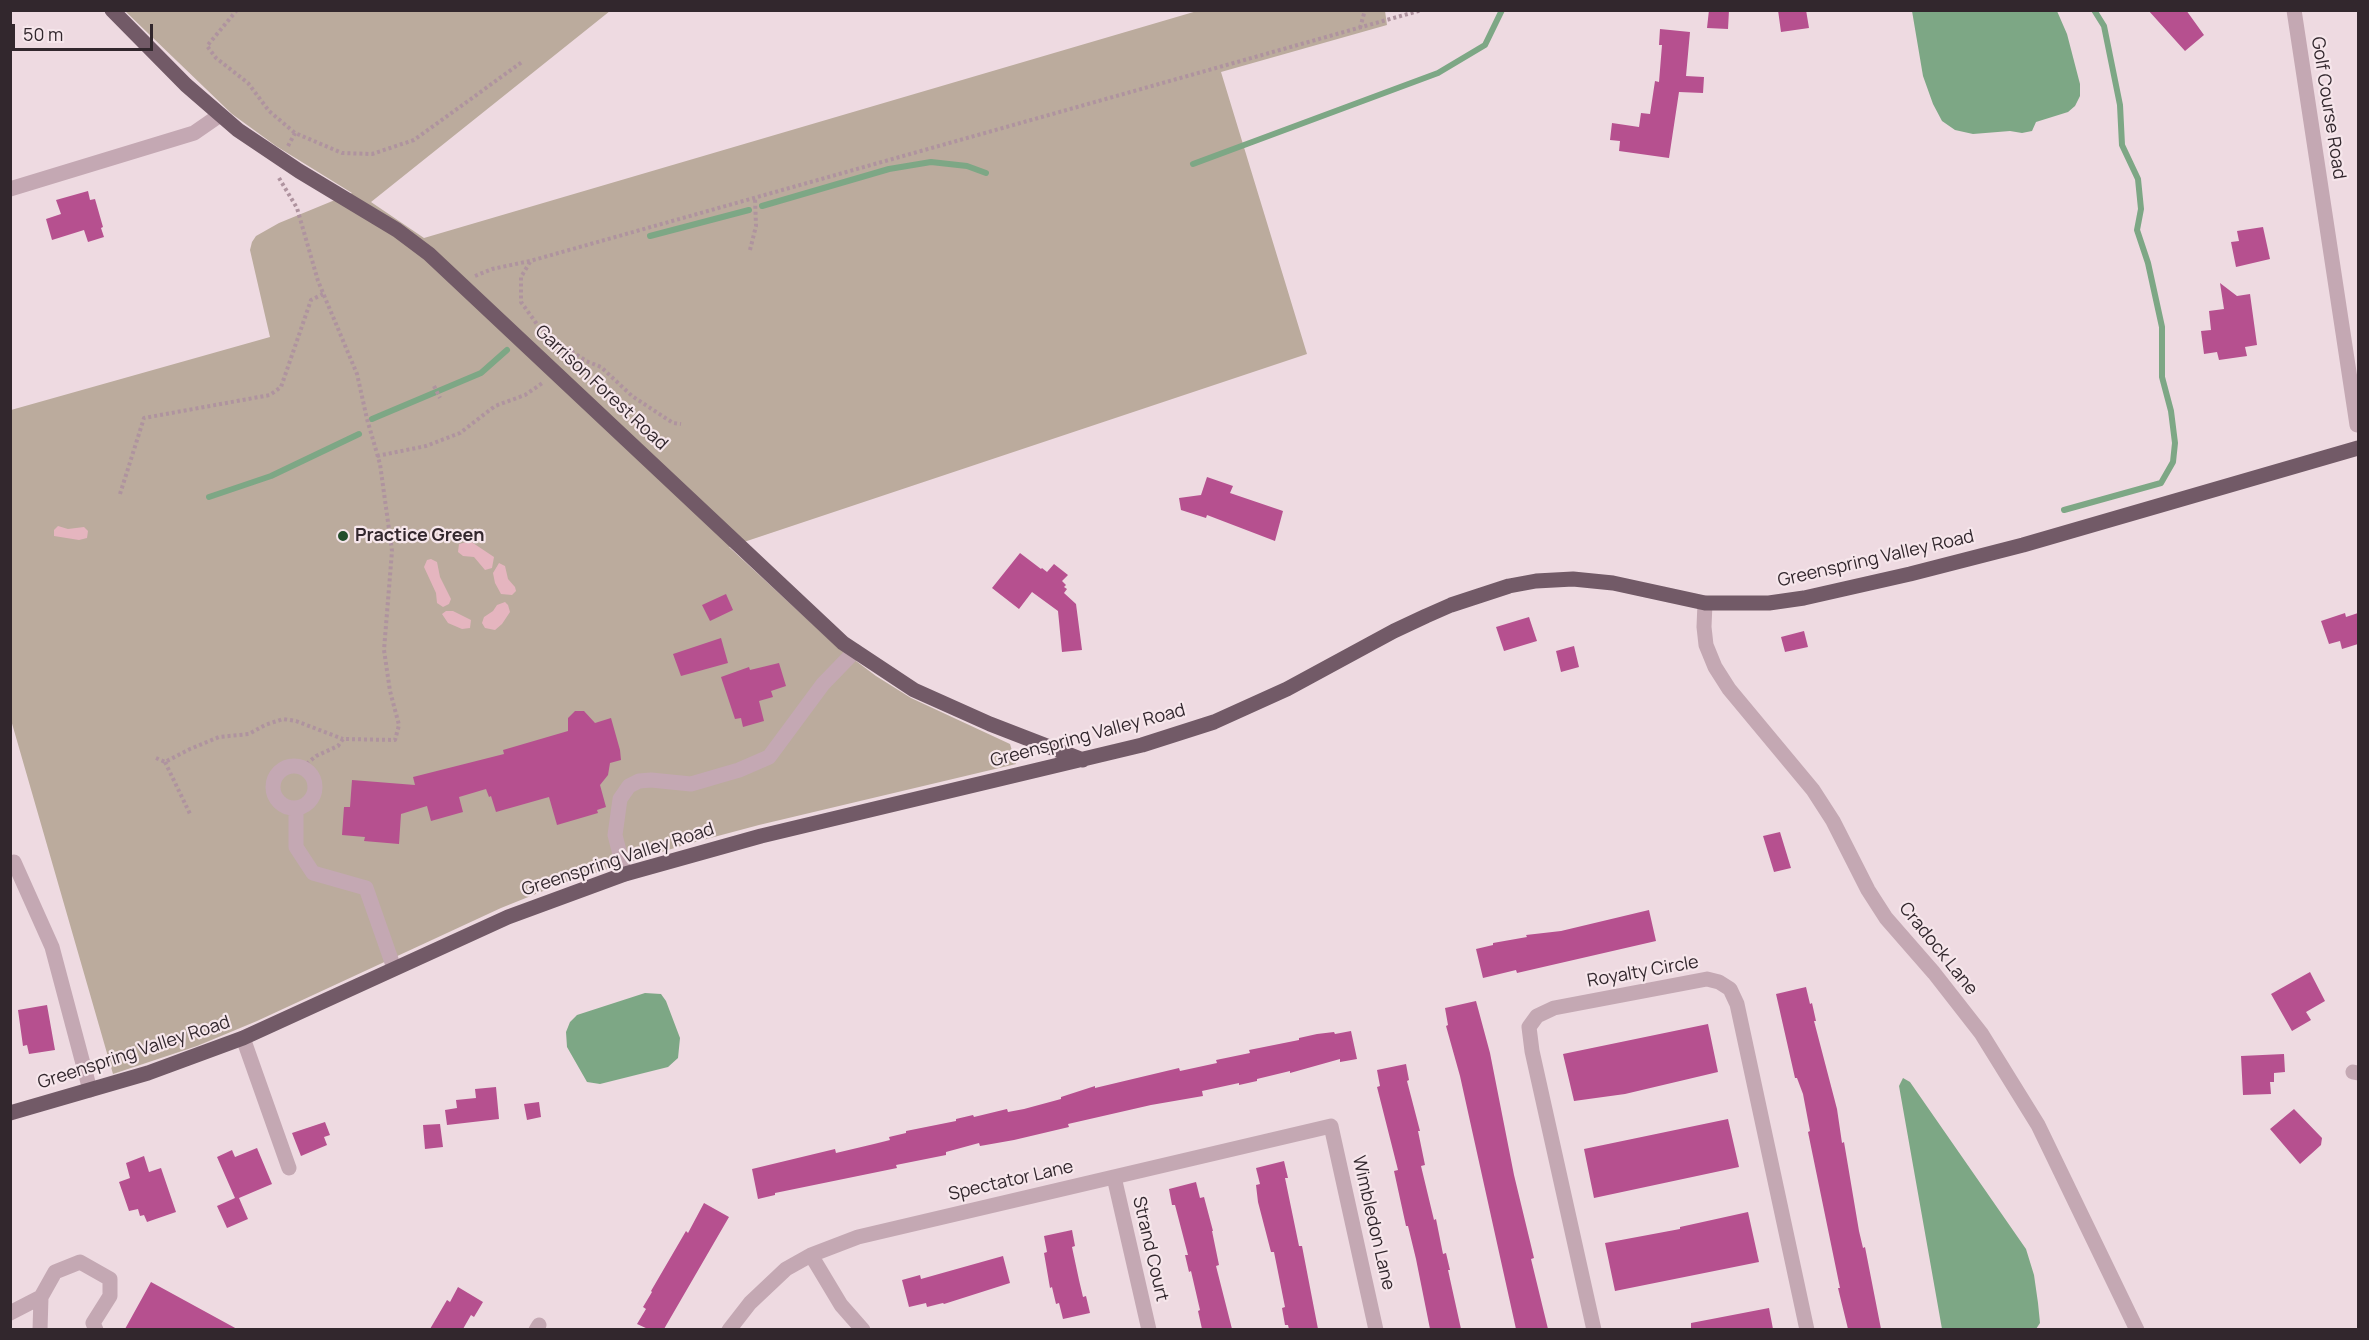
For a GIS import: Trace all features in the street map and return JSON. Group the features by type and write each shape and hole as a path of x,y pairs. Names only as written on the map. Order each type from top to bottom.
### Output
{"main road":[{"name":"Garrison Forest Road","path":"112,10 186,85 220,115 281,160 397,230 429,254 843,643 914,690 990,724 1083,760"},
{"name":"Greenspring Valley Road","path":"10,1113 166,1067 243,1038 508,916 625,874 686,855 807,824 1083,760 1170,737 1232,715 1319,673 1426,615 1509,586 1536,581 1573,579 1612,582 1705,603 1769,603 1804,598 1898,577 2099,524 2358,448"}],"street":[{"name":"Golf Course Road","path":"2294,10 2357,425"},
{"path":"10,189 194,133 220,115"},
{"name":"Cradock Lane","path":"1705,603 1706,645 1715,667 1729,689 1813,790 1833,821 1868,890 1886,918 1934,973 1981,1033 2038,1125 2137,1329"},
{"path":"625,874 615,835 620,799 629,786 639,781 651,780 691,784 739,770 769,757 823,684 855,651"},
{"path":"289,766 303,767 313,776 315,790 309,802 296,808 289,807 278,800 273,787 277,774 289,766"},
{"path":"296,808 296,847 313,873 366,888 394,968"},
{"path":"14,862 51,946 90,1090"},
{"name":"Royalty Circle","path":"1594,1329 1532,1051 1529,1027 1537,1016 1554,1008 1707,979 1719,982 1730,989 1737,1004 1807,1329"},
{"path":"243,1038 289,1168"},
{"name":"Spectator Lane","path":"729,1329 767,1285 786,1269 811,1255 858,1237 1331,1126"},
{"name":"Wimbledon Lane","path":"1331,1126 1376,1329"},
{"name":"Strand Court","path":"1114,1177 1149,1329"},
{"path":"811,1255 841,1305 863,1329"},
{"path":"40,1329 41,1297 55,1272 80,1262 110,1279 110,1296 93,1323 96,1329"},
{"path":"10,1313 41,1297"}],"path":[{"path":"237,10 207,46 216,58 248,84 268,111 295,133 342,153 372,154 414,140 522,62"},
{"path":"1360,29 1365,10"},
{"path":"463,286 474,276 492,269 530,261 1422,10"},
{"path":"165,762 190,748 219,737 249,734 264,725 283,719 296,721 343,739 395,740 399,725 390,691 384,650 392,551 387,504 377,456 357,374 323,294 297,208 278,175"},
{"path":"750,250 756,226 756,198"},
{"path":"530,261 521,276 521,302 539,327 563,346 601,368 632,396 673,423 681,424"},
{"path":"120,495 144,418 270,395 280,387 311,300 323,294"},
{"path":"562,365 586,361"},
{"path":"377,456 426,446 460,433 495,406 525,395 550,378"},
{"path":"434,386 440,398"},
{"path":"303,767 316,756 338,746 343,739"},
{"path":"156,758 165,762 191,816"}],"shaded area":[{"path":"125,11 610,11 371,202 424,238 1197,11 1385,11 1387,25 1221,72 1307,354 729,547 836,646 876,676 911,698 1010,744 1016,764 759,825 684,845 563,883 501,908 257,1021 197,1046 113,1074 11,720 11,410 270,337 250,250 252,242 256,236 279,223 352,193 276,146 232,114"},
{"path":"1912,11 2057,11 2067,34 2080,84 2080,96 2075,106 2068,112 2036,122 2032,131 2022,133 2010,131 1973,134 1955,130 1942,121 1933,104 1923,76"},
{"path":"645,993 661,994 666,1001 680,1038 678,1058 668,1067 600,1084 587,1082 567,1047 566,1032 570,1022 577,1015"},
{"path":"1903,1078 1910,1082 2026,1249 2034,1275 2038,1303 2040,1323 2036,1329 1942,1329 1899,1086"}],"sand":[{"path":"58,526 68,529 84,527 88,531 87,538 79,540 54,536 54,530"},
{"path":"470,541 494,557 492,568 485,570 474,557 463,556 458,552 459,544"},
{"path":"427,560 437,562 440,577 451,599 449,604 443,607 437,603 436,593 424,567"},
{"path":"499,563 505,566 508,579 515,587 516,591 512,595 501,594 495,583 493,573"},
{"path":"505,602 510,612 502,624 495,630 485,628 482,623 484,617 497,605"},
{"path":"446,611 453,611 471,620 470,628 462,629 448,623 442,614"}],"building":[{"path":"1709,10 1729,10 1728,29 1707,28"},
{"path":"1778,10 1806,10 1809,28 1781,32"},
{"path":"2148,10 2186,10 2204,35 2185,51"},
{"path":"1660,29 1690,32 1686,76 1704,77 1703,93 1679,92 1669,158 1619,151 1620,141 1610,140 1612,123 1639,127 1641,113 1650,114 1655,81 1659,82 1662,45 1659,45"},
{"path":"88,191 90,200 95,199 104,237 88,242 84,230 52,240 46,219 61,214 56,200"},
{"path":"2263,227 2270,259 2236,267 2231,242 2239,241 2237,231"},
{"path":"2220,283 2237,296 2250,294 2257,345 2245,347 2247,356 2219,360 2217,352 2204,354 2201,331 2211,330 2209,311 2224,309"},
{"path":"1207,477 1233,486 1230,493 1283,511 1275,541 1207,515 1206,518 1181,510 1179,498 1201,495"},
{"path":"1020,553 1047,572 1054,564 1068,575 1062,581 1067,589 1064,593 1076,604 1082,650 1062,652 1058,611 1032,592 1019,609 992,588"},
{"path":"726,594 733,610 710,621 702,605"},
{"path":"2345,613 2346,617 2358,613 2358,644 2342,649 2340,641 2329,644 2321,621"},
{"path":"1529,617 1537,641 1504,651 1496,627"},
{"path":"1804,631 1808,647 1785,652 1781,637"},
{"path":"721,638 728,663 681,676 673,654"},
{"path":"1574,646 1579,667 1561,672 1556,651"},
{"path":"779,663 786,686 771,691 773,697 759,701 764,721 743,727 741,718 735,719 721,677 749,667 750,670"},
{"path":"575,711 584,711 595,723 611,718 620,750 621,760 610,763 608,775 600,785 606,807 597,810 598,813 557,825 549,797 496,812 486,789 459,797 463,812 431,821 427,806 401,814 399,844 364,841 365,837 342,835 344,807 350,807 352,780 415,785 413,777 504,754 503,750 568,731 568,718"},
{"path":"1780,832 1791,868 1774,872 1763,836"},
{"path":"1649,910 1656,941 1517,973 1516,970 1483,978 1476,949 1493,945 1493,943 1527,937 1526,935 1561,931"},
{"path":"2310,972 2325,1001 2306,1012 2311,1020 2292,1031 2271,994"},
{"path":"1806,987 1810,1004 1812,1003 1816,1021 1814,1021 1837,1109 1859,1231 1863,1248 1865,1247 1881,1329 1848,1329 1838,1288 1840,1288 1808,1132 1810,1131 1803,1094 1795,1078 1776,994"},
{"path":"1476,1001 1490,1053 1514,1175 1534,1258 1531,1259 1548,1329 1516,1329 1460,1076 1446,1026 1448,1025 1445,1008"},
{"path":"47,1005 55,1050 29,1054 27,1045 23,1046 18,1010"},
{"path":"1708,1024 1718,1072 1625,1094 1574,1101 1563,1054"},
{"path":"1351,1031 1357,1059 1340,1062 1340,1059 1290,1073 1290,1071 1257,1079 1257,1081 1202,1091 1203,1096 1068,1124 1069,1127 1014,1140 980,1146 979,1143 946,1152 946,1155 896,1165 897,1168 775,1193 775,1195 758,1199 752,1169 835,1149 836,1153 874,1144 890,1140 889,1137 906,1133 906,1131 956,1121 956,1119 973,1115 974,1117 1007,1109 1008,1112 1024,1109 1061,1099 1061,1097 1095,1086 1095,1088 1179,1068 1180,1071 1217,1063 1216,1060 1250,1053 1249,1050 1299,1040 1299,1038"},
{"path":"2284,1054 2285,1072 2274,1073 2274,1082 2270,1082 2271,1094 2243,1095 2241,1056"},
{"path":"1406,1064 1409,1080 1407,1081 1420,1131 1418,1131 1425,1165 1421,1166 1443,1254 1446,1253 1461,1329 1430,1329 1416,1259 1394,1171 1398,1170 1377,1087 1380,1086 1377,1070"},
{"path":"496,1087 499,1119 447,1125 445,1110 457,1108 456,1100 476,1098 475,1089"},
{"path":"539,1102 541,1117 527,1120 524,1104"},
{"path":"2294,1109 2322,1138 2321,1145 2300,1164 2270,1129"},
{"path":"1728,1119 1739,1167 1594,1198 1584,1149"},
{"path":"325,1122 330,1135 324,1137 327,1145 301,1156 292,1133"},
{"path":"440,1124 443,1147 425,1149 423,1125"},
{"path":"257,1148 272,1184 239,1198 248,1219 227,1228 217,1206 235,1198 217,1157 232,1150 235,1157"},
{"path":"144,1156 149,1172 161,1168 176,1212 147,1222 144,1215 140,1216 138,1209 129,1211 119,1182 130,1178 126,1163"},
{"path":"1284,1161 1288,1178 1285,1178 1299,1246 1302,1246 1318,1329 1289,1329 1288,1325 1285,1325 1282,1308 1285,1307 1274,1252 1271,1252 1258,1202 1256,1185 1260,1184 1256,1168"},
{"path":"1196,1182 1200,1198 1204,1197 1213,1231 1219,1265 1216,1266 1232,1329 1202,1329 1198,1311 1200,1310 1185,1255 1188,1255 1169,1189"},
{"path":"704,1203 729,1217 664,1329 648,1329 637,1324 646,1309 643,1307 651,1291"},
{"path":"1748,1212 1759,1262 1615,1291 1605,1243 1680,1229 1680,1227"},
{"path":"1072,1230 1075,1246 1072,1247 1079,1280 1090,1313 1063,1319 1059,1303 1056,1304 1052,1287 1050,1288 1044,1253 1047,1252 1044,1236"},
{"path":"1003,1256 1010,1283 944,1304 927,1307 926,1303 909,1307 902,1280 920,1275 921,1279"},
{"path":"151,1282 237,1329 125,1329"},
{"path":"458,1287 483,1302 474,1317 471,1315 463,1329 430,1329 447,1300 450,1302"},
{"path":"1769,1308 1773,1329 1691,1329 1691,1323"}],"waterway":[{"path":"1193,164 1438,73 1485,45 1502,10"},
{"path":"2064,510 2161,483 2173,462 2175,443 2171,411 2162,377 2162,327 2148,263 2137,230 2141,209 2138,179 2122,145 2120,105 2104,26 2094,10"},
{"path":"762,206 889,169 931,162 967,166 986,173"},
{"path":"650,236 749,210"},
{"path":"372,419 481,373 507,350"},
{"path":"209,497 271,476 359,434"}],"place":[{"name":"Practice Green","path":"343,536"}]}
